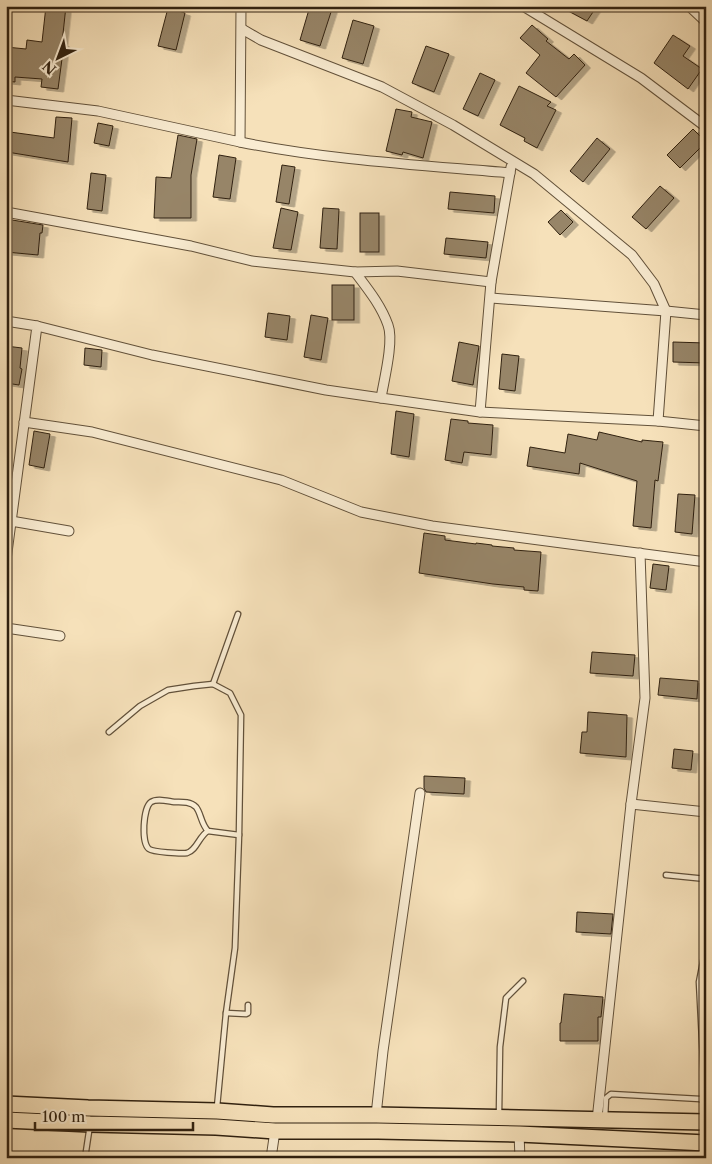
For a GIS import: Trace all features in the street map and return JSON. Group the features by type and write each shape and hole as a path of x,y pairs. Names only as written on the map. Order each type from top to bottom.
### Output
{"highway":[{"path":"6,1104 217,1111 273,1115 376,1115 601,1120 705,1118"},
{"path":"6,1120 216,1127 275,1131 519,1134 706,1143"}],"street":[{"path":"240,142 241,6"},
{"path":"523,6 641,78 706,127"},
{"path":"689,6 706,22"},
{"path":"242,29 261,40 382,87 453,125 534,174 632,255 654,284 666,311 658,421"},
{"path":"6,100 98,111 290,152 510,173"},
{"path":"480,412 491,282 512,162"},
{"path":"6,212 191,246 252,261 355,272 397,271 491,282"},
{"path":"355,272 376,301 389,326 390,338 380,398"},
{"path":"491,298 706,315"},
{"path":"6,321 37,326 152,355 326,390 480,412 658,421 706,426"},
{"path":"6,560 37,326"},
{"path":"24,422 92,432 281,480 361,512 432,526 706,562"},
{"path":"11,521 69,531"},
{"path":"601,1120 631,804 645,698 640,553"},
{"path":"6,628 60,636"},
{"path":"376,1115 383,1051 420,793"},
{"path":"631,804 706,812"},
{"path":"271,1158 275,1131"},
{"path":"519,1134 520,1158"}],"lane":[{"path":"213,684 238,614"},
{"path":"109,732 140,706 168,690 213,684 230,693 241,715 239,835 234,948 217,1111"},
{"path":"208,831 201,821 198,811 190,803 155,800 149,803 146,809 144,842 147,848 152,851 186,853 192,850 200,837 208,831 239,835"},
{"path":"666,875 706,880"},
{"path":"705,1102 698,982 706,946"},
{"path":"499,1118 500,1047 506,998 523,980"},
{"path":"226,1013 246,1014 248,1013 248,1005"},
{"path":"601,1120 606,1098 612,1094 700,1099 705,1102"},
{"path":"84,1158 90,1124"}],"building":[{"path":"46,6 66,6 62,43 64,44 58,89 41,87 42,79 15,77 15,82 6,81 6,47 26,49 27,40 42,42"},
{"path":"310,6 322,6 332,9 320,46 300,40"},
{"path":"559,6 597,6 587,21"},
{"path":"168,8 185,13 176,50 158,46"},
{"path":"353,20 374,26 363,64 342,58"},
{"path":"532,25 548,39 546,41 569,59 574,54 585,65 556,97 526,73 540,55 520,38"},
{"path":"673,35 690,46 683,56 702,69 688,89 654,63"},
{"path":"426,46 449,54 434,92 412,83"},
{"path":"480,73 495,80 478,116 463,109"},
{"path":"519,86 551,102 547,106 556,110 537,148 524,141 525,138 500,125"},
{"path":"396,109 412,112 411,117 432,122 423,158 403,152 402,155 386,151"},
{"path":"56,117 72,118 68,162 7,152 10,132 54,138"},
{"path":"98,123 113,126 109,146 94,143"},
{"path":"693,129 706,142 680,168 667,155"},
{"path":"178,135 197,139 191,175 191,218 154,218 156,177 171,178"},
{"path":"597,138 610,149 583,182 570,171"},
{"path":"219,155 236,158 230,199 213,197"},
{"path":"282,165 295,167 289,204 276,202"},
{"path":"91,173 106,175 102,211 87,209"},
{"path":"660,186 674,198 646,229 632,217"},
{"path":"450,192 495,196 494,213 448,209"},
{"path":"281,208 298,212 291,250 273,248"},
{"path":"323,208 339,209 337,249 320,248"},
{"path":"561,210 573,222 560,235 548,222"},
{"path":"360,213 379,213 379,252 360,252"},
{"path":"6,219 43,225 42,233 40,233 38,255 6,252"},
{"path":"446,238 488,242 486,258 444,254"},
{"path":"332,285 354,285 354,320 332,320"},
{"path":"268,313 290,316 287,340 265,337"},
{"path":"311,315 328,318 321,360 304,357"},
{"path":"459,342 479,346 473,385 452,381"},
{"path":"673,342 706,343 706,363 673,362"},
{"path":"6,346 22,348 20,368 22,369 19,385 6,383"},
{"path":"85,348 102,350 101,367 84,365"},
{"path":"502,354 519,356 515,391 499,389"},
{"path":"396,411 414,414 409,457 391,454"},
{"path":"451,419 468,421 468,423 493,425 491,455 464,452 462,463 445,460"},
{"path":"34,431 50,434 44,468 29,465"},
{"path":"599,432 642,442 642,440 663,442 658,481 655,480 651,528 633,526 637,481 580,463 579,474 527,466 530,447 565,453 568,434 597,440"},
{"path":"678,494 695,495 692,534 675,532"},
{"path":"424,533 445,536 445,540 541,552 538,591 524,590 524,587 419,573"},
{"path":"653,564 669,566 666,590 650,588"},
{"path":"592,652 635,655 633,676 590,673"},
{"path":"660,678 698,681 697,699 658,695"},
{"path":"588,712 627,715 626,757 580,753 582,732 587,732"},
{"path":"674,749 693,751 691,770 672,768"},
{"path":"424,776 465,778 464,794 426,792"},
{"path":"577,912 613,914 611,934 576,932"},
{"path":"564,994 603,997 601,1017 598,1017 598,1041 560,1041 560,1023"}]}
